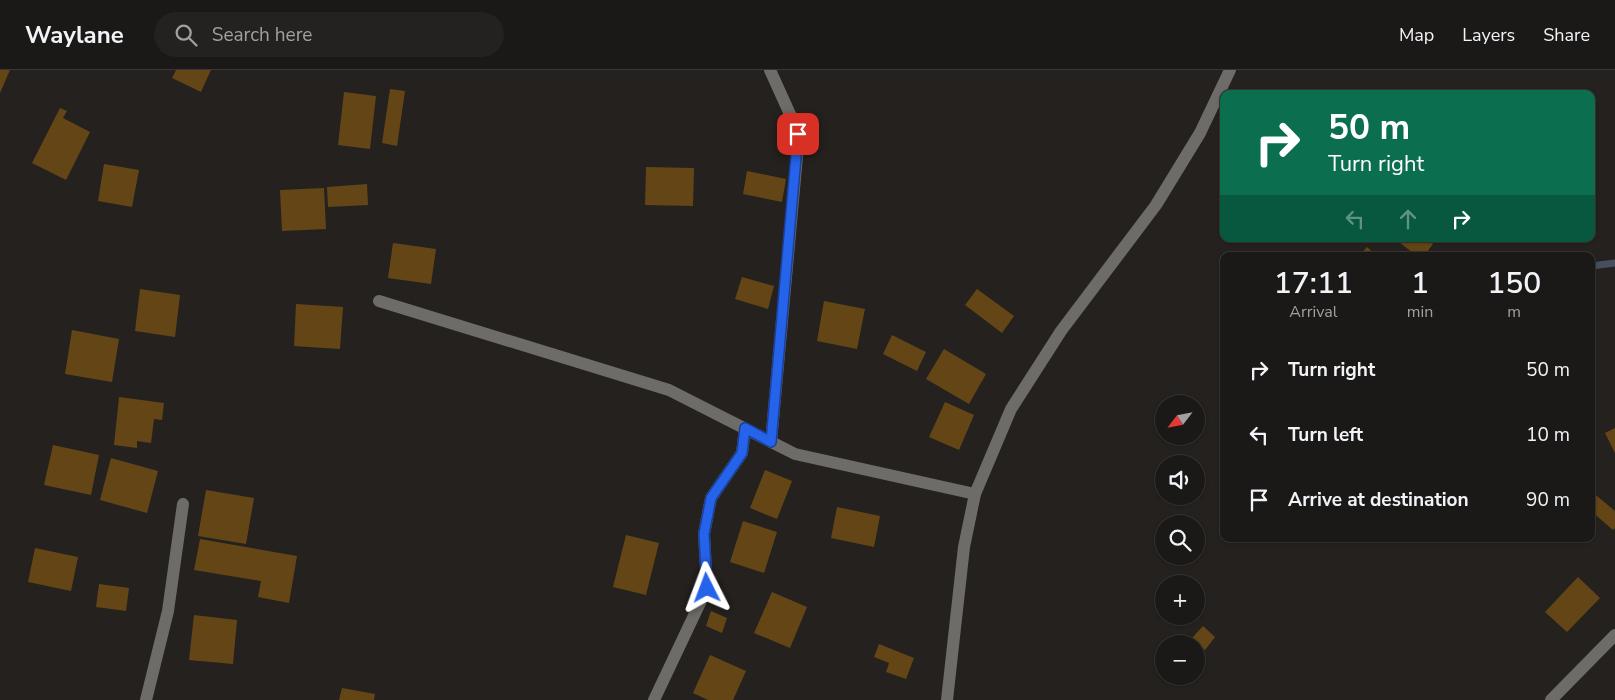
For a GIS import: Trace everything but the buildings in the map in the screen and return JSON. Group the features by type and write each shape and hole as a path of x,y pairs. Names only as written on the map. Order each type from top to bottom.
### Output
{"street":[{"path":"770,70 798,134 771,442"},
{"path":"1220,90 1230,70"},
{"path":"947,700 964,547 976,494 1011,409 1061,331 1156,205 1200,133 1220,91"},
{"path":"379,301 669,390 796,454 976,494"},
{"path":"654,700 707,588 704,534 711,498 742,453 745,428"},
{"path":"146,700 168,611 183,504"},
{"path":"1551,700 1615,635"}],"waterway":[{"path":"1595,266 1615,263"}],"route":[{"path":"707,588 704,534 711,498 742,453 745,428 771,442 798,134"}]}
